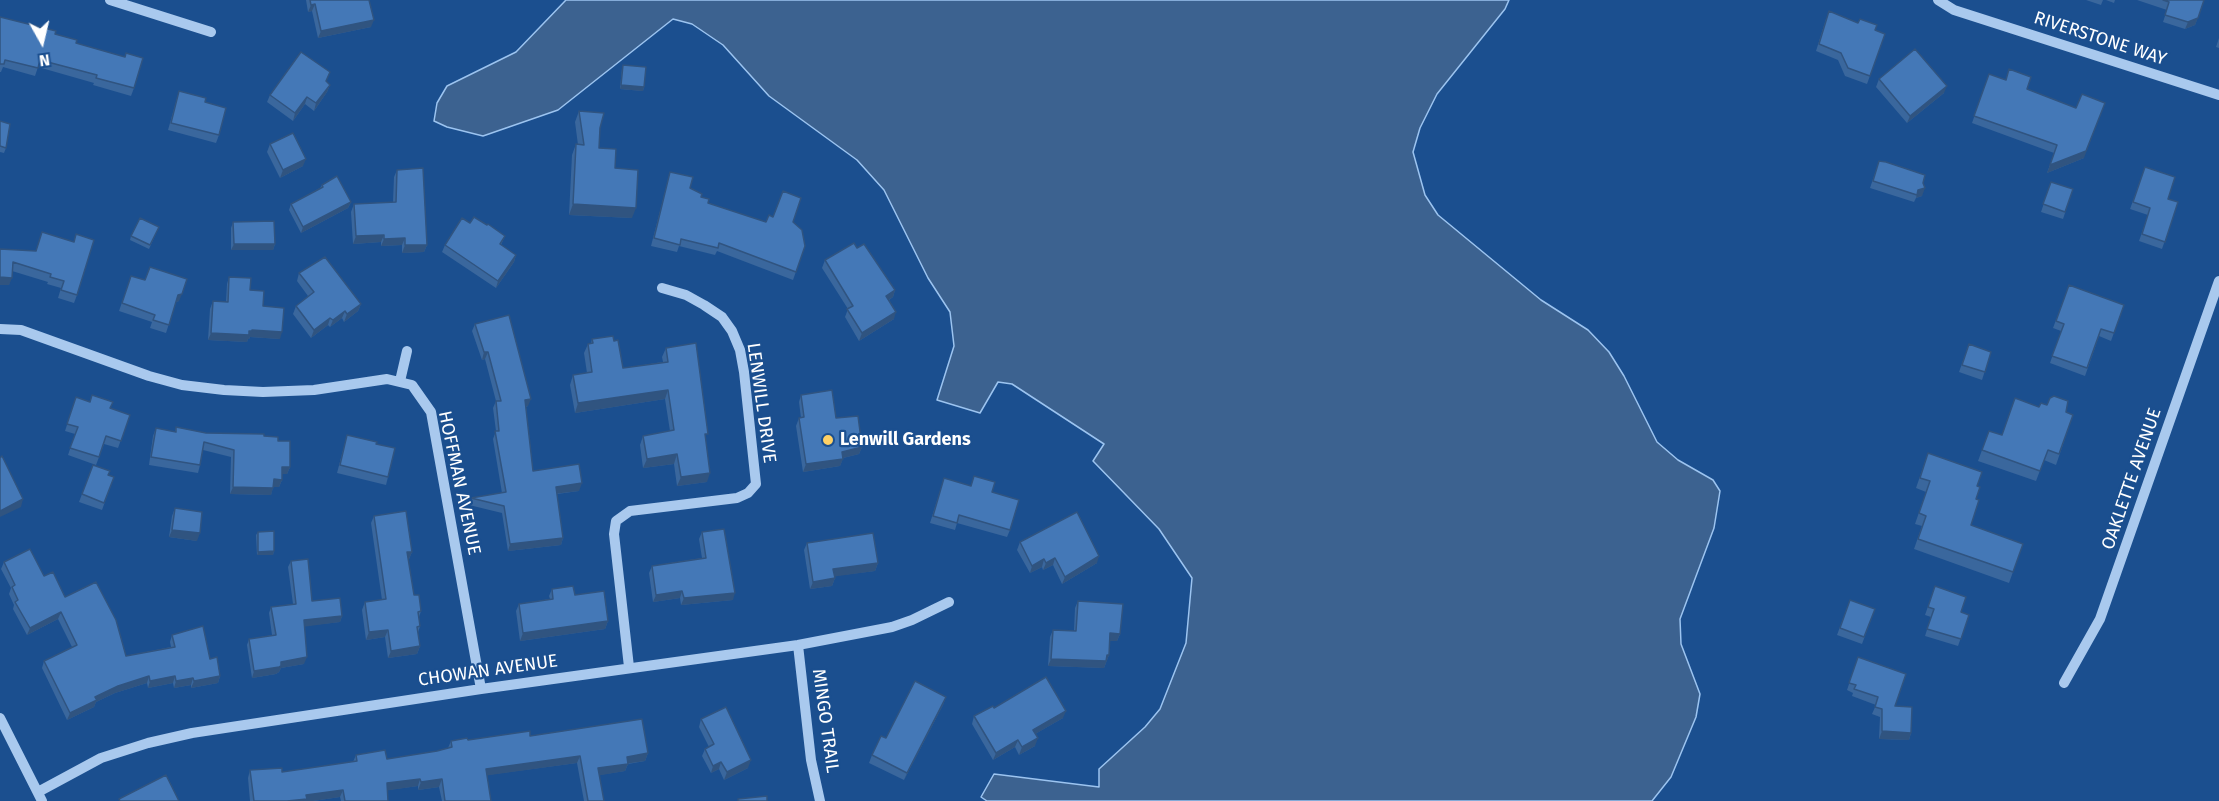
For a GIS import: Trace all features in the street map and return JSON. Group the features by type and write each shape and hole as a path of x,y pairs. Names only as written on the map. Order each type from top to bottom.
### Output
{"street":[{"path":"110,0 211,32"},
{"name":"RIVERSTONE WAY","path":"1938,0 1954,10 2219,95"},
{"name":"OAKLETTE AVENUE","path":"2064,683 2100,619 2218,284"},
{"name":"LENWILL DRIVE","path":"629,667 614,534 616,521 630,511 737,498 748,493 756,484 744,372 740,350 732,331 722,317 704,305 686,295 662,288"},
{"path":"0,329 21,330 149,376 192,386 224,390 263,392 314,390 387,379 400,381 407,351"},
{"name":"HOFFMAN AVENUE","path":"400,381 412,385 431,412 481,689"},
{"name":"CHOWAN AVENUE","path":"40,797 102,758 148,743 241,724 629,667 798,645 892,627 949,602"},
{"name":"MINGO TRAIL","path":"798,645 811,760 820,801"},
{"path":"0,717 40,797"}],"water":[{"path":"566,0 1509,0 1505,9 1437,94 1420,128 1413,152 1425,195 1438,215 1541,300 1588,330 1609,352 1624,376 1657,442 1678,460 1713,480 1720,491 1714,528 1680,619 1681,644 1700,694 1696,717 1671,777 1652,801 987,801 981,797 994,774 1099,787 1099,769 1145,727 1160,709 1186,643 1192,578 1159,529 1093,461 1104,444 1012,384 998,382 980,413 937,400 954,346 950,312 928,278 884,190 857,160 769,96 723,45 692,24 673,19 558,110 483,136 447,127 434,121 437,103 447,86 516,52"}],"building":[{"path":"310,0 369,0 374,20 321,31 315,4 311,5"},
{"path":"2163,0 2204,0 2198,18 2188,22 2165,15 2169,2"},
{"path":"1829,11 1858,23 1860,19 1877,25 1875,30 1885,34 1870,76 1848,68 1841,53 1819,44"},
{"path":"0,17 56,31 55,34 77,40 76,43 125,57 126,53 143,58 134,88 96,78 97,75 40,60 38,68 5,60 4,64 0,64"},
{"path":"1915,49 1947,86 1910,116 1879,79"},
{"path":"301,52 330,72 326,81 330,85 316,103 307,97 295,113 270,95"},
{"path":"623,65 646,67 644,87 621,85"},
{"path":"2009,69 2031,77 2027,89 2076,108 2082,94 2105,103 2086,151 2050,165 2057,145 1974,116 1989,74 2006,80"},
{"path":"179,91 206,98 205,102 226,108 219,135 171,123"},
{"path":"579,111 604,113 600,128 599,148 616,149 615,168 638,170 636,208 573,204 576,144 584,145"},
{"path":"0,121 10,124 6,148 0,146"},
{"path":"293,133 306,159 283,170 270,144"},
{"path":"1879,161 1925,175 1923,183 1925,188 1918,190 1917,195 1873,181"},
{"path":"2145,167 2175,177 2168,199 2178,202 2165,242 2142,234 2150,208 2133,202"},
{"path":"423,168 427,245 405,245 405,238 384,239 384,235 356,236 354,204 396,202 397,170"},
{"path":"670,172 693,177 690,188 702,194 701,197 709,199 708,203 766,222 769,215 773,217 783,191 801,198 793,222 802,230 805,246 796,272 719,243 718,248 681,239 680,245 654,238"},
{"path":"337,176 351,202 303,227 291,204 323,187 322,185"},
{"path":"2051,182 2073,189 2065,212 2043,204"},
{"path":"474,217 505,236 500,244 516,255 498,281 445,245 462,218 470,223"},
{"path":"140,218 159,227 150,245 131,236"},
{"path":"274,221 275,244 234,244 233,222"},
{"path":"42,232 74,242 76,234 94,240 77,295 61,290 64,281 50,277 51,274 13,262 12,278 0,277 0,249 36,251"},
{"path":"854,243 857,248 864,244 895,290 886,296 896,312 862,333 847,309 853,306 825,260"},
{"path":"325,257 361,304 347,314 345,311 333,320 330,318 314,330 296,306 314,292 299,273"},
{"path":"150,267 187,279 182,294 178,295 169,325 153,320 155,315 122,303 131,276 145,280"},
{"path":"229,277 251,278 250,290 264,291 263,306 284,308 282,332 252,330 249,331 249,335 211,333 213,301 228,302"},
{"path":"2069,285 2124,305 2114,333 2101,329 2087,368 2052,356 2064,324 2056,321"},
{"path":"509,315 531,399 525,400 533,471 579,464 582,483 556,487 563,538 510,544 504,506 471,498 506,492 495,431 499,431 496,401 501,401 488,352 484,352 475,324"},
{"path":"613,336 614,341 618,340 623,368 668,362 666,348 696,343 708,434 705,434 710,473 681,477 677,454 647,459 643,436 674,430 668,390 578,403 573,375 592,372 588,344 593,343 592,339"},
{"path":"1969,344 1991,352 1985,372 1962,365"},
{"name":"Lenwill Gardens","path":"832,390 836,418 858,416 862,447 842,452 843,459 806,464 799,418 804,417 801,395"},
{"path":"92,395 113,402 110,408 130,415 121,441 106,436 99,457 70,448 78,427 67,424 76,397 90,402"},
{"path":"2054,396 2068,401 2066,412 2073,415 2059,454 2048,450 2040,471 1982,450 1989,431 2002,435 2015,398 2039,407 2041,403 2047,405 2050,398"},
{"path":"176,427 206,433 264,434 264,436 278,437 278,441 290,441 290,467 282,467 282,480 274,479 273,488 233,487 234,450 204,442 200,465 151,457 156,428 176,432"},
{"path":"347,435 395,448 388,477 340,465"},
{"path":"1928,453 1982,472 1977,486 1980,487 1976,499 1979,500 1971,525 2023,544 2013,572 1918,539 1926,516 1919,513 1930,481 1920,478"},
{"path":"2,456 23,499 0,511 0,458"},
{"path":"93,465 110,471 108,475 114,477 104,503 82,494"},
{"path":"974,476 995,482 992,492 1019,500 1010,530 959,515 957,523 933,516 944,478 971,486"},
{"path":"175,508 202,512 200,533 172,530"},
{"path":"406,511 412,552 407,552 414,595 419,595 421,611 418,612 420,626 417,627 420,646 391,651 388,630 369,632 365,602 386,599 374,516"},
{"path":"1077,512 1099,556 1065,577 1055,558 1046,563 1044,559 1032,566 1020,542"},
{"path":"724,529 735,593 684,598 682,591 656,595 652,566 706,558 702,532"},
{"path":"274,531 274,551 258,552 258,532"},
{"path":"873,533 878,563 833,569 835,578 813,582 807,543"},
{"path":"30,549 44,576 53,572 65,597 96,582 116,620 126,656 175,647 172,635 203,626 210,659 217,657 220,676 194,681 193,678 176,681 175,676 150,681 149,676 118,686 95,697 97,700 70,713 44,661 77,645 61,612 30,628 15,602 18,600 12,587 15,585 4,562"},
{"path":"308,559 312,601 340,598 342,616 304,620 307,657 281,662 279,667 254,671 249,639 276,635 271,607 296,604 291,561"},
{"path":"573,586 575,595 604,591 608,621 523,633 519,604 553,599 552,589"},
{"path":"1935,586 1966,597 1961,612 1969,615 1961,639 1927,629 1934,609 1928,607"},
{"path":"1850,600 1875,609 1864,637 1840,628"},
{"path":"1078,601 1123,604 1120,634 1110,633 1109,655 1106,661 1051,659 1053,630 1076,631"},
{"path":"1858,657 1906,674 1895,706 1912,707 1911,733 1882,731 1882,709 1875,707 1878,697 1854,689 1856,685 1849,683"},
{"path":"1046,677 1066,711 1033,730 1038,738 1022,747 1018,740 996,753 974,716 993,706 994,708"},
{"path":"915,681 946,697 907,773 872,755 881,736 886,738"},
{"path":"726,707 751,760 727,772 721,762 713,766 705,749 714,744 701,719"},
{"path":"642,719 648,753 627,757 628,764 598,768 604,801 588,801 580,756 486,769 491,801 445,801 442,779 421,782 420,779 387,783 388,801 345,801 343,790 306,795 307,799 254,801 250,770 282,768 282,772 357,761 356,755 385,750 387,759 437,751 452,747 451,741 467,738 468,740 530,731 530,736"},
{"path":"166,775 179,801 120,801 119,799"},
{"path":"767,796 767,801 738,801 738,799"}],"place":[{"name":"Lenwill Gardens","path":"828,440"}]}
